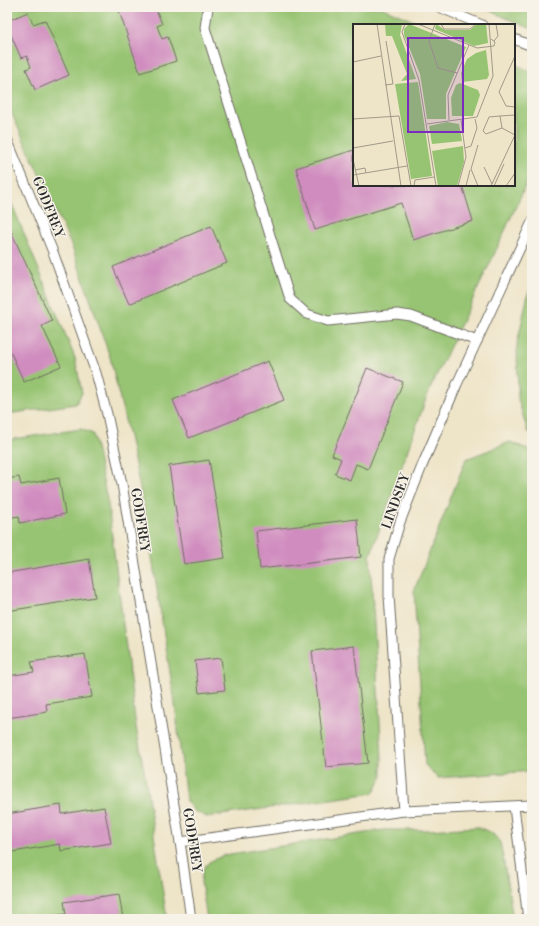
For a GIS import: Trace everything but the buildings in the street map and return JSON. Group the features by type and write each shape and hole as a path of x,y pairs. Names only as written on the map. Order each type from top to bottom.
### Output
{"lane":[{"path":"208,7 205,28 290,299 307,314 328,321 397,314 411,316 476,342"},
{"path":"439,7 480,24"},
{"path":"515,38 532,46"},
{"name":"GODFREY","path":"7,140 53,252 96,373 107,414 122,484 191,919"},
{"name":"LINDSEY","path":"404,811 389,596 389,559 400,522 422,466 457,384 532,222"},
{"path":"180,842 404,811 532,805"},
{"path":"514,807 528,919"}],"green space":[{"path":"7,7 381,7 421,24 353,24 353,186 515,186 515,64 532,72 532,171 428,393 370,556 382,757 382,777 373,793 207,817 194,811 186,801 175,704 144,507 110,357 72,247 7,103"},
{"path":"481,7 532,7 532,29"},
{"path":"7,192 75,358 82,393 76,404 7,414"},
{"path":"532,286 532,432 528,432 518,399 517,344 528,294"},
{"path":"81,429 93,434 108,504 136,727 167,919 7,919 7,440"},
{"path":"510,442 532,451 532,771 438,778 425,765 414,591 466,459"},
{"path":"478,827 492,833 500,842 513,919 207,919 201,882 203,869 209,862 224,855 384,830 428,830"}]}
